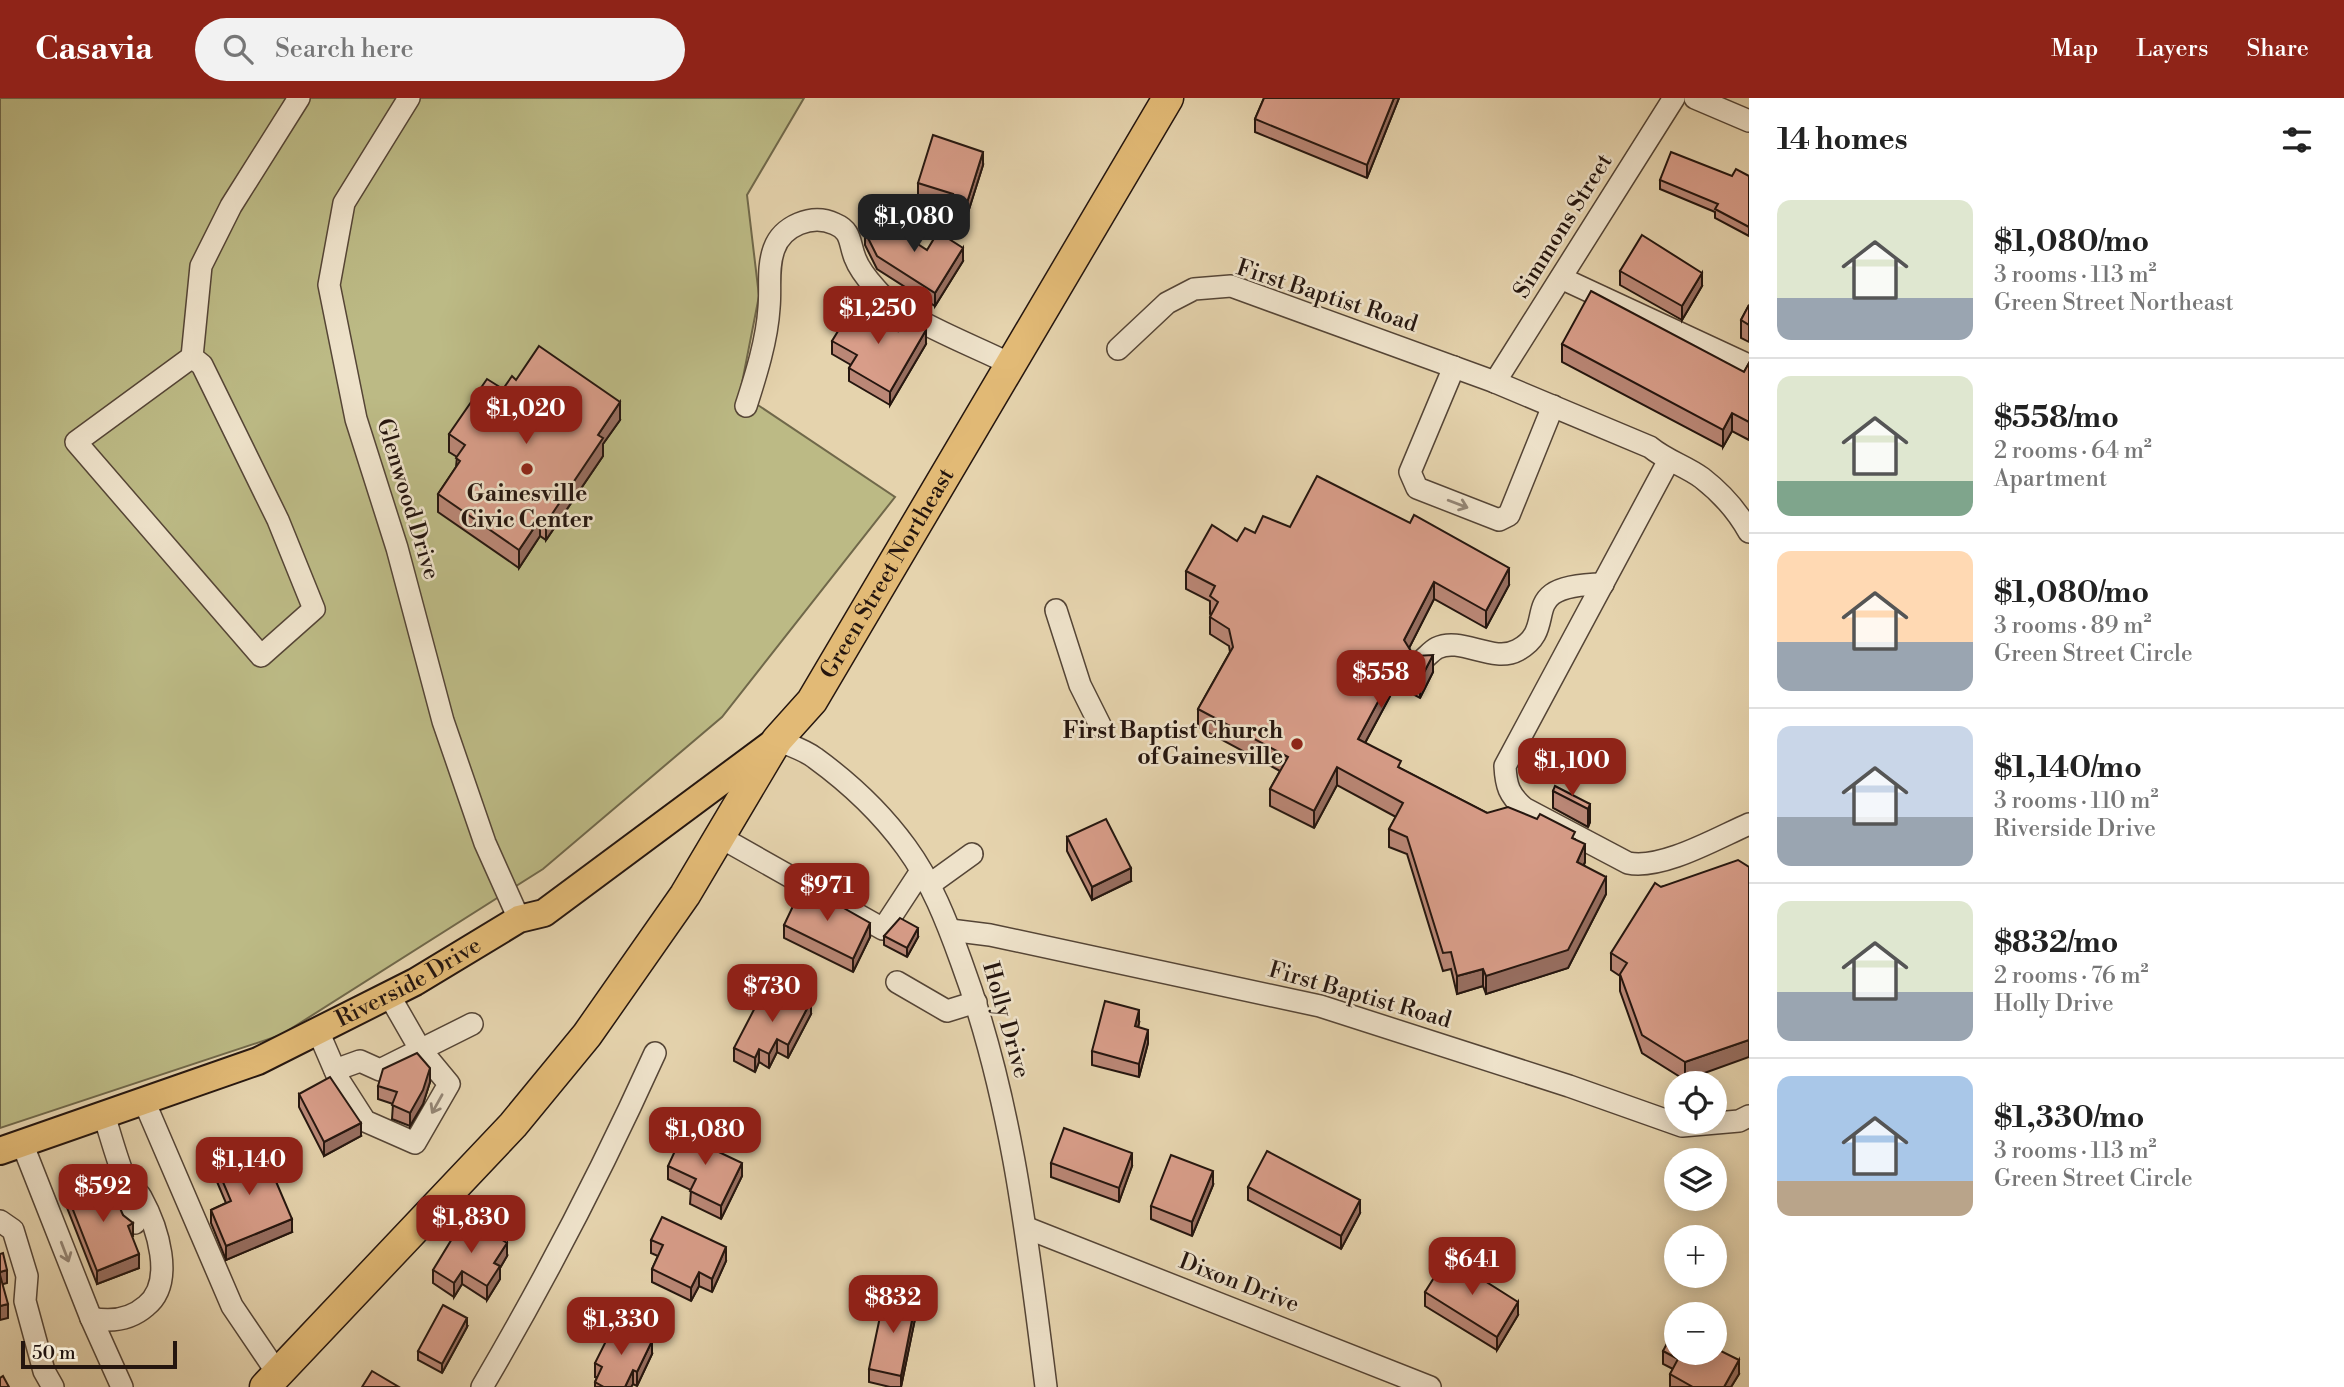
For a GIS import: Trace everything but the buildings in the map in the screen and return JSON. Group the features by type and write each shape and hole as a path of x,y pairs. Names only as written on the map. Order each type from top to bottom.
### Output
{"highway":[{"name":"Green Street Northeast","path":"272,1380 513,1125 587,1035 685,895 777,740 812,701 1168,98"}],"main road":[{"name":"Riverside Drive","path":"11,1147 258,1061 388,995 519,919 544,913 586,885 777,740"}],"street":[{"path":"192,357 202,365 260,479 314,609 261,656 76,442 192,357 201,266 231,206 299,98"},
{"name":"Glenwood Drive","path":"409,98 344,203 329,285 356,419 397,548 443,721 485,843 519,919"},
{"name":"Simmons Street","path":"1495,382 1675,98"},
{"path":"1695,98 1749,121"},
{"path":"746,406 769,310 770,268 774,248 784,232 800,223 824,219 842,228 850,237 855,258 865,275 885,297 904,311 1010,364"},
{"path":"1561,278 1744,363"},
{"name":"First Baptist Road","path":"1118,349 1167,303 1194,289 1231,286 1495,382 1650,447 1668,462 1701,477 1741,516 1749,531"},
{"path":"1454,367 1410,472 1417,488 1499,520 1509,515 1553,406"},
{"path":"1668,462 1505,766 1510,795 1524,808 1628,863 1641,866 1664,860 1749,824"},
{"path":"1420,662 1439,647 1456,646 1494,654 1517,651 1532,638 1543,604 1556,589 1571,584 1603,584"},
{"path":"1056,610 1080,685 1101,727"},
{"path":"1532,638 1564,656"},
{"name":"Holly Drive","path":"777,740 814,756 885,822 925,878 950,930 976,1002 1003,1106 1027,1228 1046,1387"},
{"path":"720,837 883,929 925,878 972,854"},
{"name":"First Baptist Road","path":"950,930 990,934 1320,1006 1569,1086 1682,1126 1739,1121 1749,1116"},
{"path":"897,982 947,1011 976,1002"},
{"path":"318,1031 335,1070 365,1121 415,1143 449,1084 420,1049 388,995"},
{"path":"335,1070 360,1061 380,1070 472,1024"},
{"path":"482,1387 539,1290 602,1170 655,1053"},
{"path":"144,1101 232,1306 272,1380"},
{"path":"104,1115 127,1185 125,1199 148,1256 162,1276"},
{"path":"11,1147 122,1387"},
{"path":"91,1318 110,1322 141,1311 155,1299 162,1276 163,1258 140,1194 127,1185"},
{"path":"0,1221 13,1230 27,1276 25,1301 44,1371 53,1387"},
{"name":"Dixon Drive","path":"1027,1228 1430,1387"}],"shaded area":[{"path":"0,98 804,98 747,195 759,296 740,393 895,497 722,717 543,869 281,1035 0,1128"}],"place":[{"name":"Gainesville Civic Center","path":"527,469"},
{"name":"First Baptist Church of Gainesville","path":"1297,744"}]}
